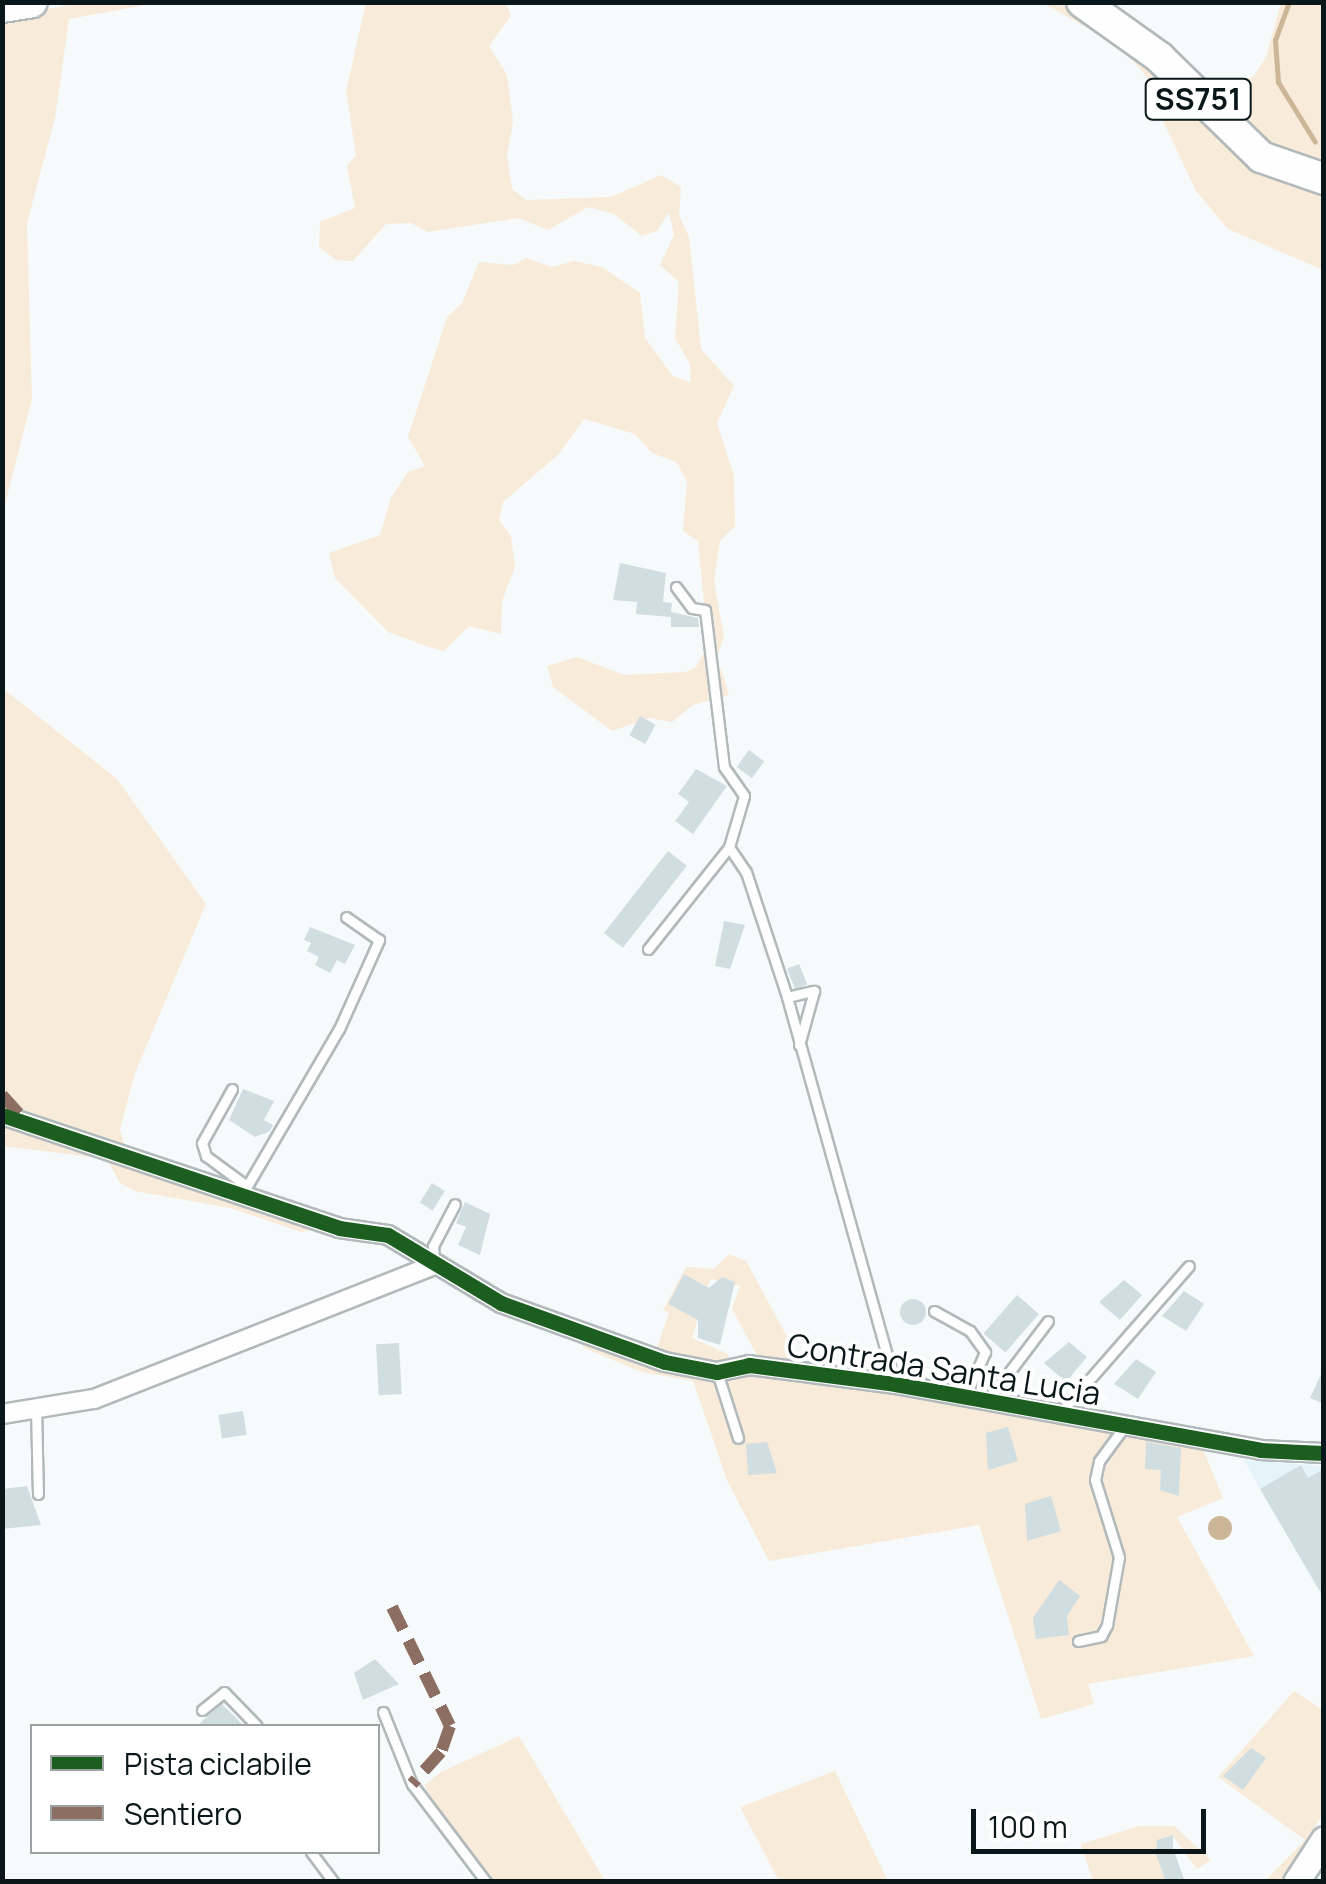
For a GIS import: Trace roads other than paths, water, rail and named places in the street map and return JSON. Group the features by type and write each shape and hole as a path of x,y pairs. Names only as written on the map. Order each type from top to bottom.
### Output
{"main road":[{"path":"2,7 32,2"},
{"name":"SS751","path":"1082,2 1159,57 1261,157 1324,179"},
{"path":"1296,1882 1324,1839"}],"street":[{"name":"Contrada Santa Lucia","path":"2,1116 244,1188 340,1228 388,1235 500,1303 624,1350 717,1372 748,1365 895,1384 1260,1450 1324,1453"},
{"path":"2,1414 36,1404 94,1399 435,1265"}],"lane":[{"path":"648,950 729,847 744,796 724,766 705,610 692,608 676,588"},
{"path":"729,847 746,872 786,997 895,1384"},
{"path":"232,1089 202,1143 206,1156 244,1188 276,1145 379,940 346,917"},
{"path":"786,997 814,991 798,1048"},
{"path":"435,1265 432,1246 455,1204"},
{"path":"1060,1414 1189,1266"},
{"path":"934,1312 970,1331 985,1352 964,1398"},
{"path":"986,1402 1048,1321"},
{"path":"717,1372 738,1438"},
{"path":"36,1404 38,1494"},
{"path":"1078,1641 1101,1636 1106,1625 1120,1557 1095,1480 1099,1461 1124,1426"},
{"path":"202,1710 224,1692 255,1724"},
{"path":"383,1712 412,1784 486,1882"},
{"path":"313,1854 334,1882"}],"waterway":[{"path":"1289,2 1275,40 1278,82 1315,142"}]}
